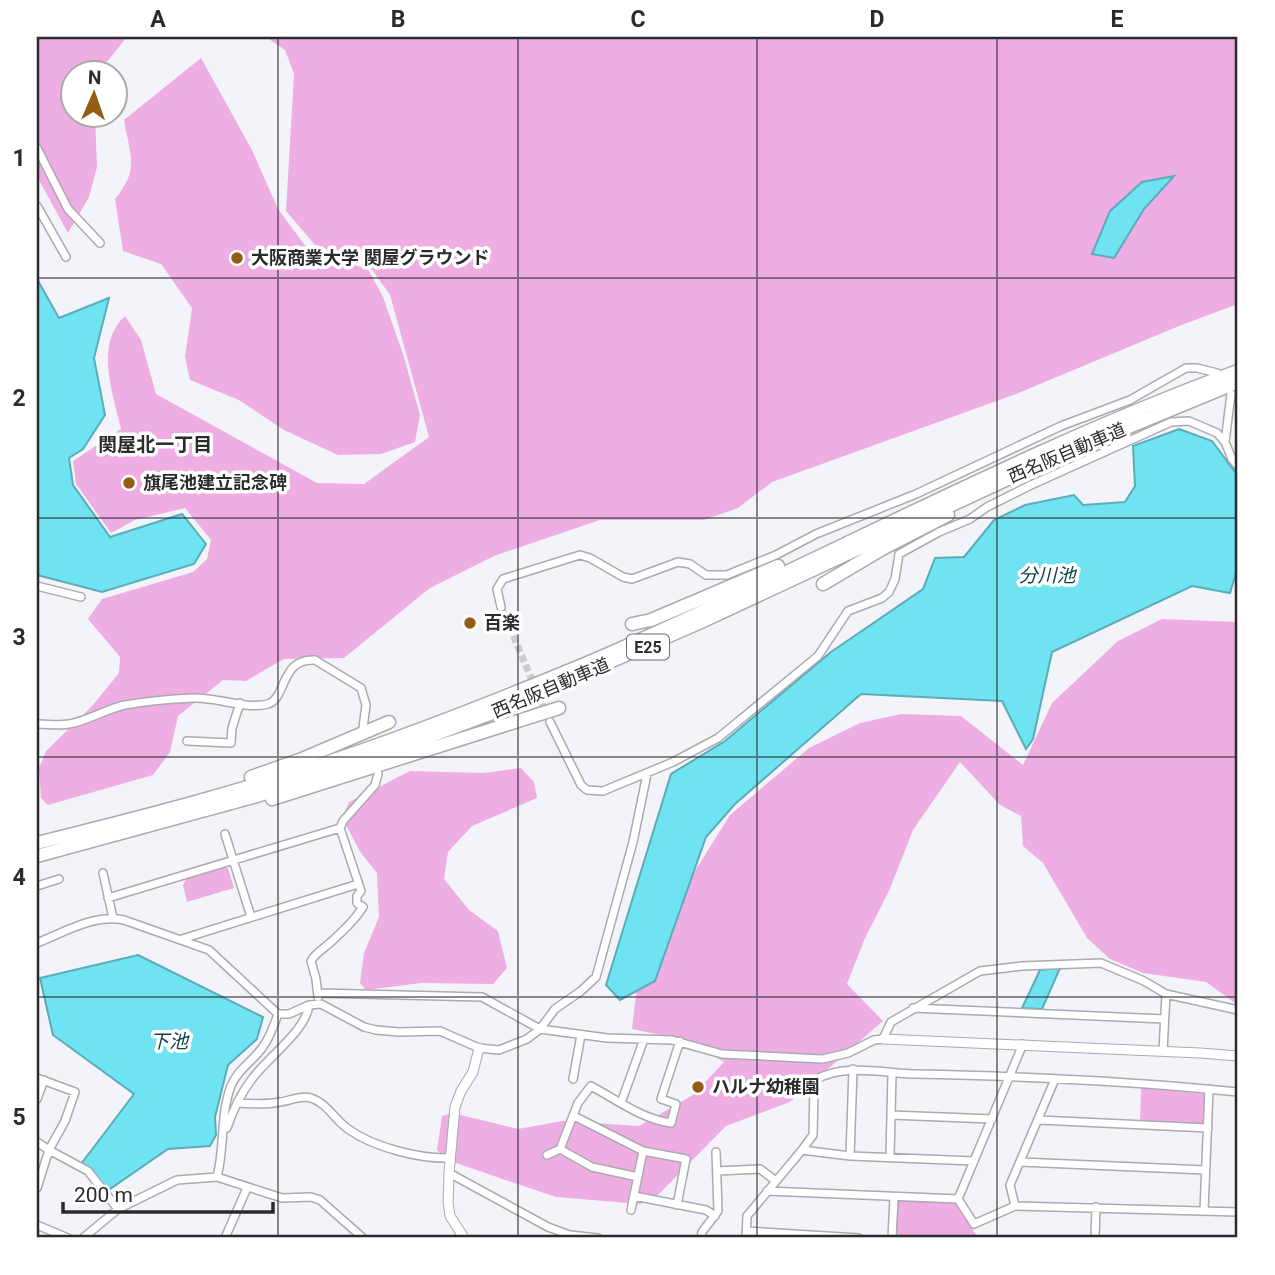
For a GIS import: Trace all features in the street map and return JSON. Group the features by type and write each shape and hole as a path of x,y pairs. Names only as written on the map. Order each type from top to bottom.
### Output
{"highway":[{"name":"西名阪自動車道","path":"37,843 181,806 338,759 520,690 640,639 1038,452 1150,404 1238,371"},
{"name":"西名阪自動車道","path":"37,856 257,796 394,750 559,685 1096,439 1235,388"},
{"path":"823,584 882,549 970,503 978,491"},
{"path":"632,624 651,620 881,520 889,522"},
{"path":"257,796 268,800 559,708"},
{"path":"181,806 186,800 302,759 389,722"}],"street":[{"path":"37,148 68,209 100,243"},
{"path":"37,206 66,257"},
{"path":"502,607 497,589 503,579 580,555 632,579 678,562 690,564 706,575 719,576 736,572 816,534 916,494 1061,426 1138,397 1185,368 1217,373"},
{"path":"1225,442 1235,388"},
{"path":"550,722 581,785 587,790 603,790 647,774 718,738 807,666 826,646 848,611 889,593 902,551 970,519 987,506 1180,420 1200,424 1217,433 1238,466"},
{"path":"37,586 81,597"},
{"path":"37,724 70,724 126,705 176,700 209,698 259,705 270,703 276,700 287,674 297,666 315,660 361,688 366,705 363,728"},
{"path":"187,741 231,743 232,728 240,703"},
{"path":"37,943 95,919 113,918 199,945 217,955 278,1014 289,1014 312,1005 330,1007 351,1020 376,1030 440,1031 479,1048 489,1050 508,1047 527,1039 540,1028 555,1009 589,984 600,967 633,842 647,774"},
{"path":"223,1138 237,1103 259,1070 295,1032 319,993 311,961 319,949 327,946 352,924 363,907 357,903 357,896 361,891 340,828 375,785 378,775"},
{"path":"108,898 340,828"},
{"path":"225,834 251,917"},
{"path":"103,873 113,918"},
{"path":"37,886 59,879"},
{"path":"181,939 358,884"},
{"path":"883,1039 891,1022 980,971 1022,966 1101,963 1144,981 1166,994 1238,1010"},
{"path":"319,993 482,997 540,1028 581,1035 680,1041 714,1054 811,1059 836,1056 874,1040 883,1039 1238,1056"},
{"path":"1163,1051 1166,994"},
{"path":"913,1007 1164,1019"},
{"path":"218,1177 222,1160 225,1104 231,1086 238,1072 263,1047 278,1014"},
{"path":"573,1079 581,1035"},
{"path":"621,1103 644,1039"},
{"path":"547,1155 560,1149 578,1103 591,1086 654,1121 671,1123 676,1104 661,1099 680,1041"},
{"path":"958,1199 1023,1044"},
{"path":"464,1238 450,1216 447,1202 450,1158 455,1107 473,1072 479,1048"},
{"path":"850,1156 853,1069"},
{"path":"859,1238 746,1235 747,1216 802,1150 814,1130 815,1080 853,1069 892,1074 1011,1076 1238,1092"},
{"path":"890,1157 892,1074"},
{"path":"37,1099 40,1079 75,1093 65,1121 48,1150 37,1188"},
{"path":"1015,1206 1010,1185 1055,1079"},
{"path":"1204,1211 1209,1089"},
{"path":"237,1103 309,1098 328,1110 347,1128 362,1136 421,1157 450,1158"},
{"path":"891,1115 992,1119"},
{"path":"573,1116 643,1151 686,1159 677,1205"},
{"path":"1039,1120 1208,1128"},
{"path":"37,1143 88,1171 118,1209"},
{"path":"560,1149 592,1167 638,1177"},
{"path":"802,1150 850,1156 974,1161"},
{"path":"631,1210 643,1151"},
{"path":"701,1238 702,1232 718,1211 716,1152"},
{"path":"1021,1162 1205,1170"},
{"path":"717,1171 760,1169 776,1181"},
{"path":"449,1173 548,1227 570,1235 598,1238"},
{"path":"83,1238 118,1209 177,1180 218,1177 282,1198 320,1200 363,1238"},
{"path":"225,1238 247,1188"},
{"path":"767,1191 958,1199"},
{"path":"634,1196 706,1210 715,1216"},
{"path":"892,1238 894,1198"},
{"path":"958,1199 974,1224 1015,1206 1238,1212"},
{"path":"1095,1238 1096,1207"},
{"path":"37,1225 68,1238"}],"shaded area":[{"path":"37,37 127,37 108,60 60,60 60,130 96,130 97,167 89,197 68,233 40,182 37,171"},
{"path":"266,37 1238,37 1238,304 1016,394 772,482 738,508 704,520 600,520 494,556 430,588 344,658 284,659 246,681 223,680 178,716 170,752 153,775 48,805 41,798 39,768 46,751 92,706 119,673 120,657 88,619 102,599 193,572 207,559 211,540 185,508 135,520 111,533 76,484 73,461 121,429 108,370 108,355 116,327 125,316 141,340 156,394 317,483 364,484 429,437 390,295 368,264 315,245 286,211 294,74 285,50"},
{"name":"大阪商業大学 関屋グラウンド","path":"201,58 252,150 278,209 310,252 368,269 383,297 420,415 415,442 381,454 338,455 284,430 239,400 190,380 185,357 192,308 161,264 123,251 115,199 128,179 130,170 126,130 130,130 130,115"},
{"path":"1162,619 1238,622 1238,818 1235,823 1238,844 1238,1005 1206,982 1143,973 1110,959 1087,938 1043,863 1023,846 1021,816 1000,805 960,762 913,830 847,984 883,1021 790,1102 726,1126 656,1197 640,1204 556,1197 447,1160 437,1150 442,1116 452,1113 518,1129 562,1121 639,1126 693,1095 724,1062 689,1041 632,1029 637,986 663,927 730,815 809,748 860,723 901,714 961,716 1023,765 1052,703 1118,641"},
{"path":"521,768 534,782 537,798 472,826 448,852 444,879 469,910 498,931 507,968 493,984 421,983 366,990 360,983 364,953 379,917 377,873 361,853 342,818 349,802 410,771 484,773"},
{"path":"224,865 228,868 234,888 187,902 183,885 187,877"},
{"path":"1141,1088 1205,1094 1204,1124 1140,1123"},
{"path":"894,1200 956,1202 978,1238 894,1238"}],"water":[{"path":"1174,176 1144,209 1114,258 1092,254 1110,211 1142,182"},
{"path":"37,279 59,318 109,298 94,358 105,415 83,449 69,458 73,485 110,537 182,514 206,544 194,564 102,592 37,575"},
{"name":"分川池","path":"1179,429 1212,441 1238,476 1238,566 1230,593 1192,586 1052,652 1033,739 1026,749 1002,701 861,694 735,804 706,837 655,981 620,1000 606,985 671,774 725,741 831,652 923,589 935,558 964,557 994,520 1025,505 1074,495 1083,505 1125,502 1135,486 1133,446"},
{"name":"下池","path":"138,955 263,1017 257,1039 228,1065 215,1117 216,1135 210,1146 168,1149 107,1191 92,1169 81,1164 134,1094 53,1035 40,978"},
{"path":"1060,968 1042,1009 1022,1008 1040,970"}],"tunnel":[{"path":"501,607 546,713"}],"place":[{"name":"大阪商業大学 関屋グラウンド","path":"237,258"},
{"name":"旗尾池建立記念碑","path":"129,483"},
{"name":"百楽","path":"470,623"},
{"name":"ハルナ幼稚園","path":"698,1087"}],"district":[{"name":"関屋北一丁目","path":"155,444"}]}
